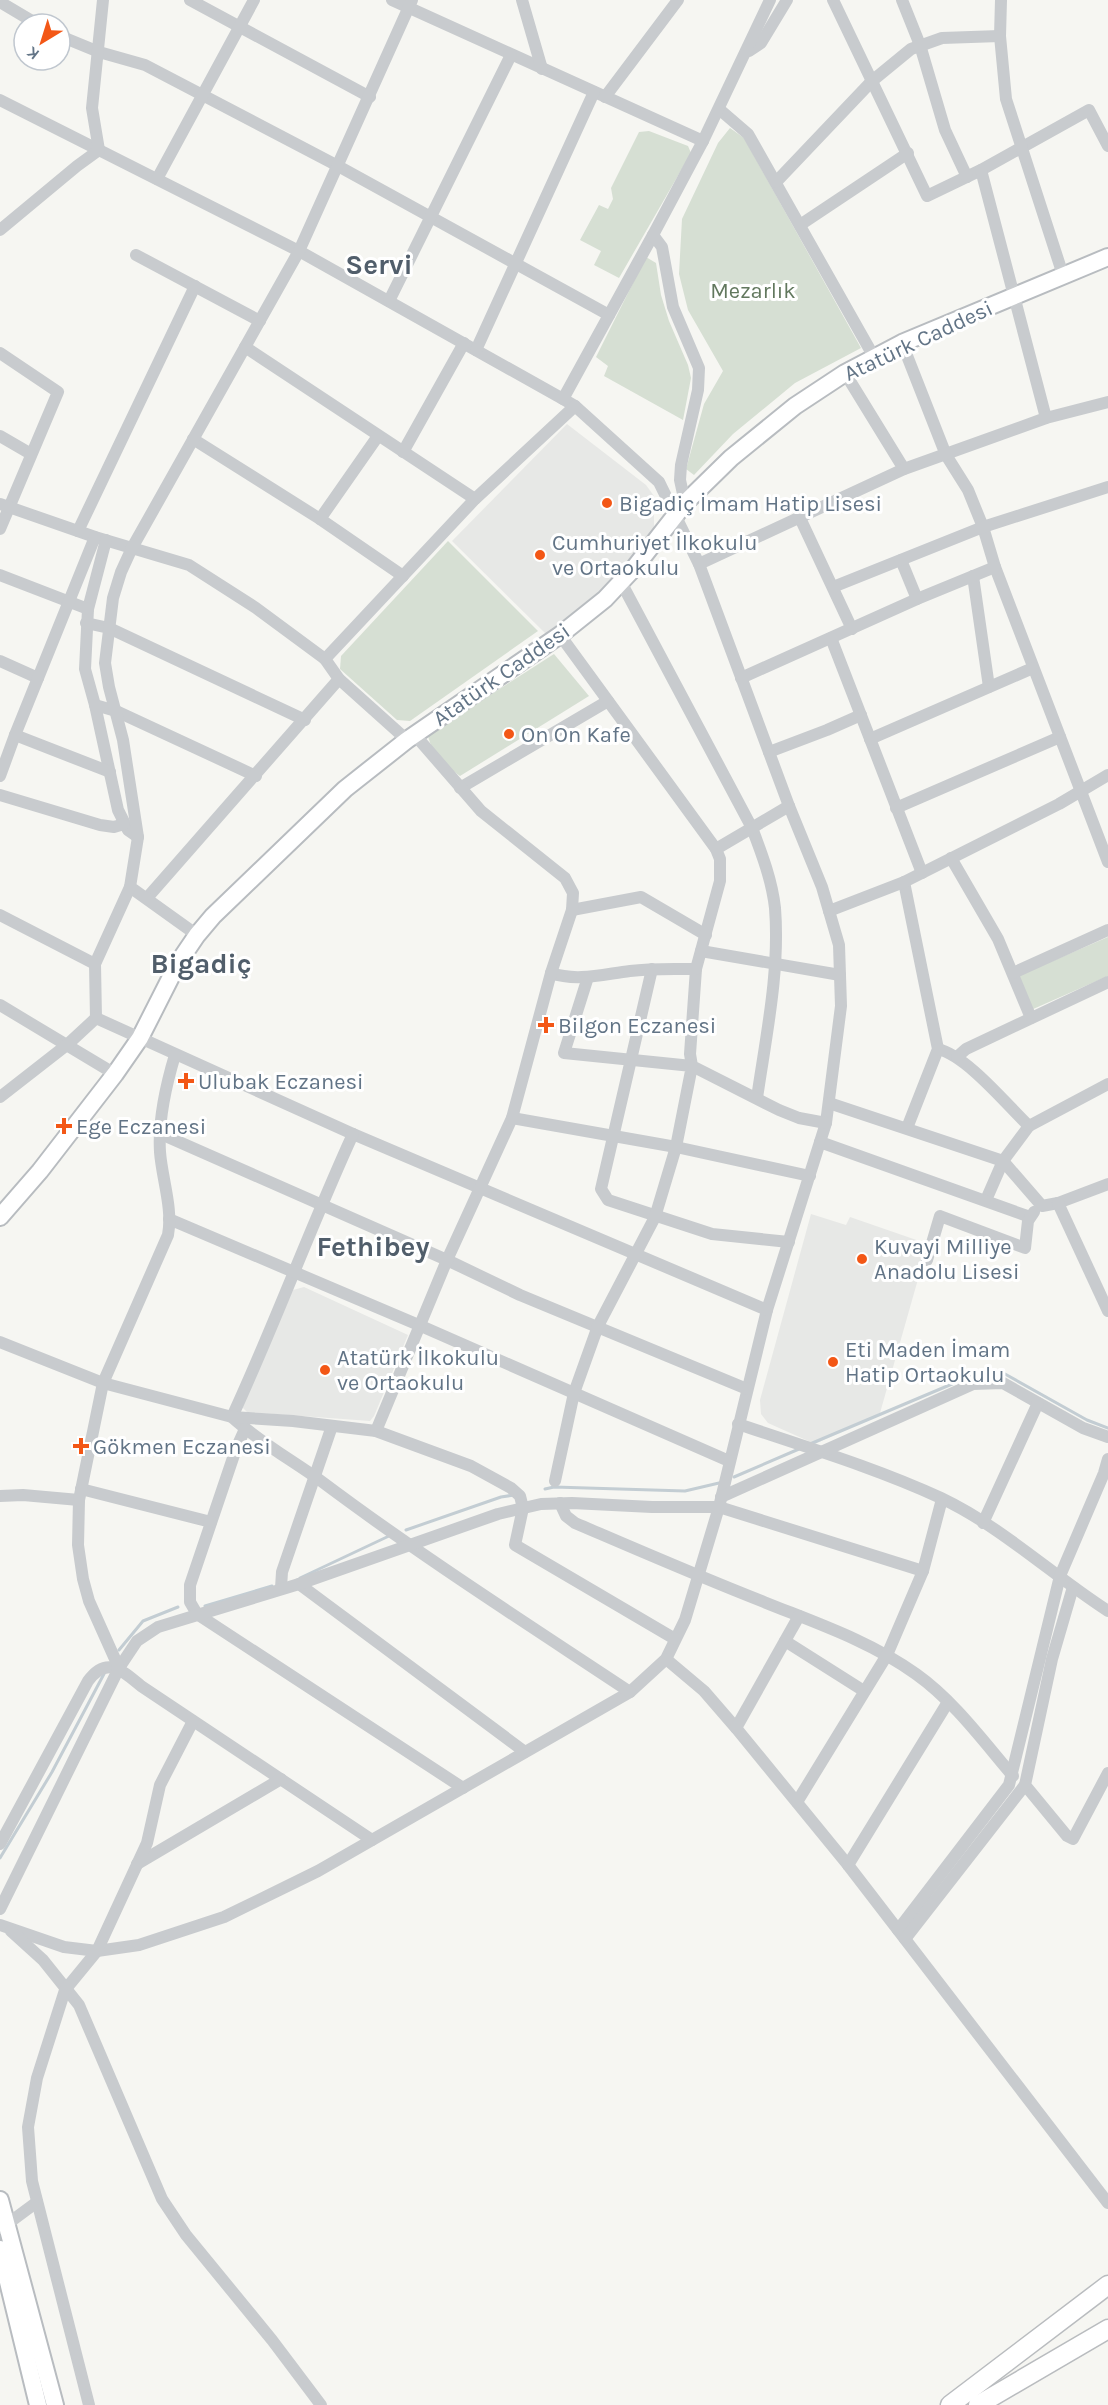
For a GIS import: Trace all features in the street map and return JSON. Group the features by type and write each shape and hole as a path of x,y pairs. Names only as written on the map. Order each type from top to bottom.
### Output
{"highway":[{"path":"950,2405 1108,2285"},
{"path":"978,2405 1108,2329"}],"main road":[{"name":"Atatürk Caddesi","path":"0,1217 40,1171 115,1074 140,1038 178,963 196,935 345,789 411,737 560,634 605,599 635,567 680,508 731,458 795,406 845,373 902,343 1108,257"},
{"path":"0,2200 4,2226 55,2405"},
{"path":"0,2249 38,2405"}],"street":[{"path":"99,150 92,108 103,0"},
{"path":"190,0 369,97"},
{"path":"157,179 254,0"},
{"path":"392,0 410,4 511,55 704,141"},
{"path":"522,0 542,69"},
{"path":"476,350 599,94 678,0"},
{"path":"564,399 704,141 770,0"},
{"path":"747,50 753,50 761,43 787,0"},
{"path":"833,0 927,196 981,170 1089,110 1108,146"},
{"path":"902,0 920,45 937,106 967,177"},
{"path":"1001,0 1000,36 1006,99 1063,275"},
{"path":"0,2 17,12"},
{"path":"0,1097 68,1044 96,1017 95,964 130,887 138,837 116,711 105,663 116,584 132,548 298,251 410,4"},
{"path":"776,182 872,81 904,54 920,45 942,38 1000,36"},
{"path":"72,41 99,52 145,65 338,166 609,315"},
{"path":"389,301 511,55"},
{"path":"0,100 298,251 564,399 575,406 659,482 680,508"},
{"path":"719,109 748,134 874,357"},
{"path":"2,226 99,150"},
{"path":"800,225 908,153"},
{"path":"981,170 1046,418"},
{"path":"3,1926 64,1947 97,1951 139,1946 224,1917 318,1871 630,1692 666,1659 684,1620 720,1502 767,1310 826,1122 841,1006 839,945 822,887 741,678 680,508 681,465 698,390 699,368 673,307 662,247 653,235"},
{"path":"136,255 260,321"},
{"path":"78,531 195,286"},
{"path":"403,452 464,343"},
{"path":"902,343 946,454 968,490 983,527 995,567 1108,862"},
{"path":"245,347 475,498"},
{"path":"0,353 58,392 31,454 4,506 0,529"},
{"path":"845,373 904,469"},
{"path":"699,564 904,469 1046,418 1108,402"},
{"path":"325,660 475,498 575,406"},
{"path":"0,436 31,454"},
{"path":"320,519 378,436"},
{"path":"193,439 320,519 403,576"},
{"path":"833,587 983,527 1108,487"},
{"path":"4,506 189,565 256,608 325,660 339,679 411,737 481,811 565,878 573,893 572,910 551,973 512,1118 447,1260 376,1431"},
{"path":"800,518 852,629"},
{"path":"0,776 69,600 101,538"},
{"path":"101,538 86,623 85,669 117,810 124,824 138,837"},
{"path":"901,560 917,599"},
{"path":"741,678 917,599 995,567"},
{"path":"0,576 88,609"},
{"path":"973,576 989,687"},
{"path":"621,582 752,828 767,868 775,907 775,965 757,1098"},
{"path":"86,623 109,628 306,720"},
{"path":"555,1481 574,1393 598,1326 655,1217 676,1147 692,1066 690,1054 696,969 720,880 720,860 716,849 560,634"},
{"path":"831,638 922,873"},
{"path":"0,661 38,678"},
{"path":"870,739 1034,668"},
{"path":"147,898 306,720 339,679"},
{"path":"460,788 608,701"},
{"path":"95,705 116,711 256,776"},
{"path":"769,752 861,715"},
{"path":"15,735 110,772"},
{"path":"896,808 1060,737"},
{"path":"829,911 904,882 1059,804 1108,775"},
{"path":"0,795 100,825 114,827 124,824"},
{"path":"716,849 789,806"},
{"path":"951,858 994,931 1031,1018"},
{"path":"904,882 938,1049 907,1128"},
{"path":"130,887 196,935"},
{"path":"572,910 641,897 706,934"},
{"path":"0,915 95,964"},
{"path":"1012,973 1108,930"},
{"path":"701,951 840,975"},
{"path":"551,973 571,977 588,977 652,969 696,969"},
{"path":"652,969 601,1189 604,1195 608,1200 655,1217 712,1234 789,1242"},
{"path":"588,977 564,1053 692,1066 799,1118 826,1122"},
{"path":"957,1057 966,1049 1108,982"},
{"path":"0,1005 115,1074"},
{"path":"96,1017 352,1134 767,1310"},
{"path":"938,1049 957,1057 1029,1126"},
{"path":"175,1055 168,1078 160,1151 169,1219 165,1242 103,1383 80,1495 78,1545 83,1580 89,1601 119,1668 372,1840"},
{"path":"986,1200 1003,1161 1029,1126 1108,1084"},
{"path":"829,1103 1003,1161 1042,1206"},
{"path":"512,1118 676,1147 810,1176"},
{"path":"161,1134 447,1260 520,1295 747,1389"},
{"path":"232,1417 296,1272 320,1206 352,1134"},
{"path":"820,1142 1030,1217"},
{"path":"927,1260 940,1216 1026,1248 1027,1226 1030,1217 1042,1206 1058,1203 1108,1184"},
{"path":"1058,1203 1108,1311"},
{"path":"169,1219 729,1461"},
{"path":"0,1342 103,1383 232,1417 293,1421 376,1431 471,1466 516,1492 523,1508 515,1545 675,1639"},
{"path":"0,1909 119,1668 137,1641 158,1627 299,1584 407,1545 523,1508 560,1503 652,1507 720,1502 973,1384 1003,1383 1083,1428 1108,1437"},
{"path":"983,1523 1038,1403"},
{"path":"232,1417 245,1429 407,1545 630,1692"},
{"path":"738,1424 873,1470 942,1499 983,1523 1108,1611"},
{"path":"281,1588 282,1572 332,1426"},
{"path":"245,1429 236,1449 190,1585 190,1602 197,1614 463,1788"},
{"path":"902,1934 1003,1794 1013,1776 1060,1576 1108,1459"},
{"path":"0,1496 80,1495 211,1522"},
{"path":"797,1802 887,1655 923,1570 942,1499"},
{"path":"720,1502 923,1570"},
{"path":"560,1503 566,1516 575,1523 844,1634 887,1655 917,1675 948,1702 1013,1776"},
{"path":"299,1584 525,1752"},
{"path":"902,1934 1025,1785 1052,1659 1073,1587"},
{"path":"736,1728 799,1616"},
{"path":"784,1641 864,1691"},
{"path":"666,1659 704,1691 797,1802 902,1934 1108,2202"},
{"path":"0,1844 88,1681 101,1669 119,1668"},
{"path":"848,1865 948,1702"},
{"path":"89,2405 32,2181 28,2127 37,2078 65,1990 97,1951 147,1843 160,1785 193,1720"},
{"path":"1025,1785 1067,1836 1073,1839 1108,1773"},
{"path":"137,1864 281,1779"},
{"path":"3,1926 43,1960 79,2005 162,2199 186,2235 321,2405"},
{"path":"1088,2174 1108,2192"},
{"path":"4,2226 37,2202"}],"shaded area":[{"name":"Cumhuriyet İlkokulu ve Ortaokulu","path":"567,424 646,485 654,496 654,528 651,537 628,570 564,625 546,634 452,541"},
{"name":"Eti Maden İmam Hatip Ortaokulu","path":"811,1214 846,1225 850,1217 928,1244 880,1413 815,1444 768,1423 761,1414 760,1400"},
{"name":"Atatürk İlkokulu ve Ortaokulu","path":"304,1287 408,1335 370,1421 247,1412 241,1406 293,1290"}],"green space":[{"name":"Mezarlık","path":"730,128 744,138 861,348 795,383 733,434 694,475 686,469 704,404 723,371 688,310 679,274 682,219 718,143"},
{"path":"649,131 688,146 691,153 619,278 594,265 601,251 580,240 599,205 608,209 613,199 611,188 639,132"},
{"path":"646,257 656,263 661,295 691,378 683,420 604,376 608,366 596,357"},
{"path":"448,541 538,631 410,721 397,720 340,669 341,656"},
{"path":"554,654 589,696 460,776 445,763 432,747 428,735"},
{"path":"1108,937 1108,976 1031,1010 1018,976"}],"waterway":[{"path":"810,1444 971,1376 1005,1374 1087,1420 1108,1428"},
{"path":"734,1477 799,1449"},
{"path":"545,1489 554,1487 685,1491 719,1483"},
{"path":"406,1530 501,1497 514,1495"},
{"path":"300,1578 389,1536"},
{"path":"205,1606 272,1586"},
{"path":"119,1650 143,1621 178,1607"},
{"path":"0,1858 52,1772 105,1672"}],"place":[{"name":"Bigadiç İmam Hatip Lisesi","path":"607,503"},
{"name":"Cumhuriyet İlkokulu ve Ortaokulu","path":"540,555"},
{"name":"On On Kafe","path":"509,734"},
{"name":"Bilgon Eczanesi","path":"546,1025"},
{"name":"Ulubak Eczanesi","path":"186,1081"},
{"name":"Ege Eczanesi","path":"64,1126"},
{"name":"Kuvayi Milliye Anadolu Lisesi","path":"862,1259"},
{"name":"Eti Maden İmam Hatip Ortaokulu","path":"833,1362"},
{"name":"Atatürk İlkokulu ve Ortaokulu","path":"325,1370"},
{"name":"Gökmen Eczanesi","path":"81,1446"}],"district":[{"name":"Servi","path":"379,264"},
{"name":"Bigadiç","path":"201,963"},
{"name":"Fethibey","path":"373,1246"}]}
